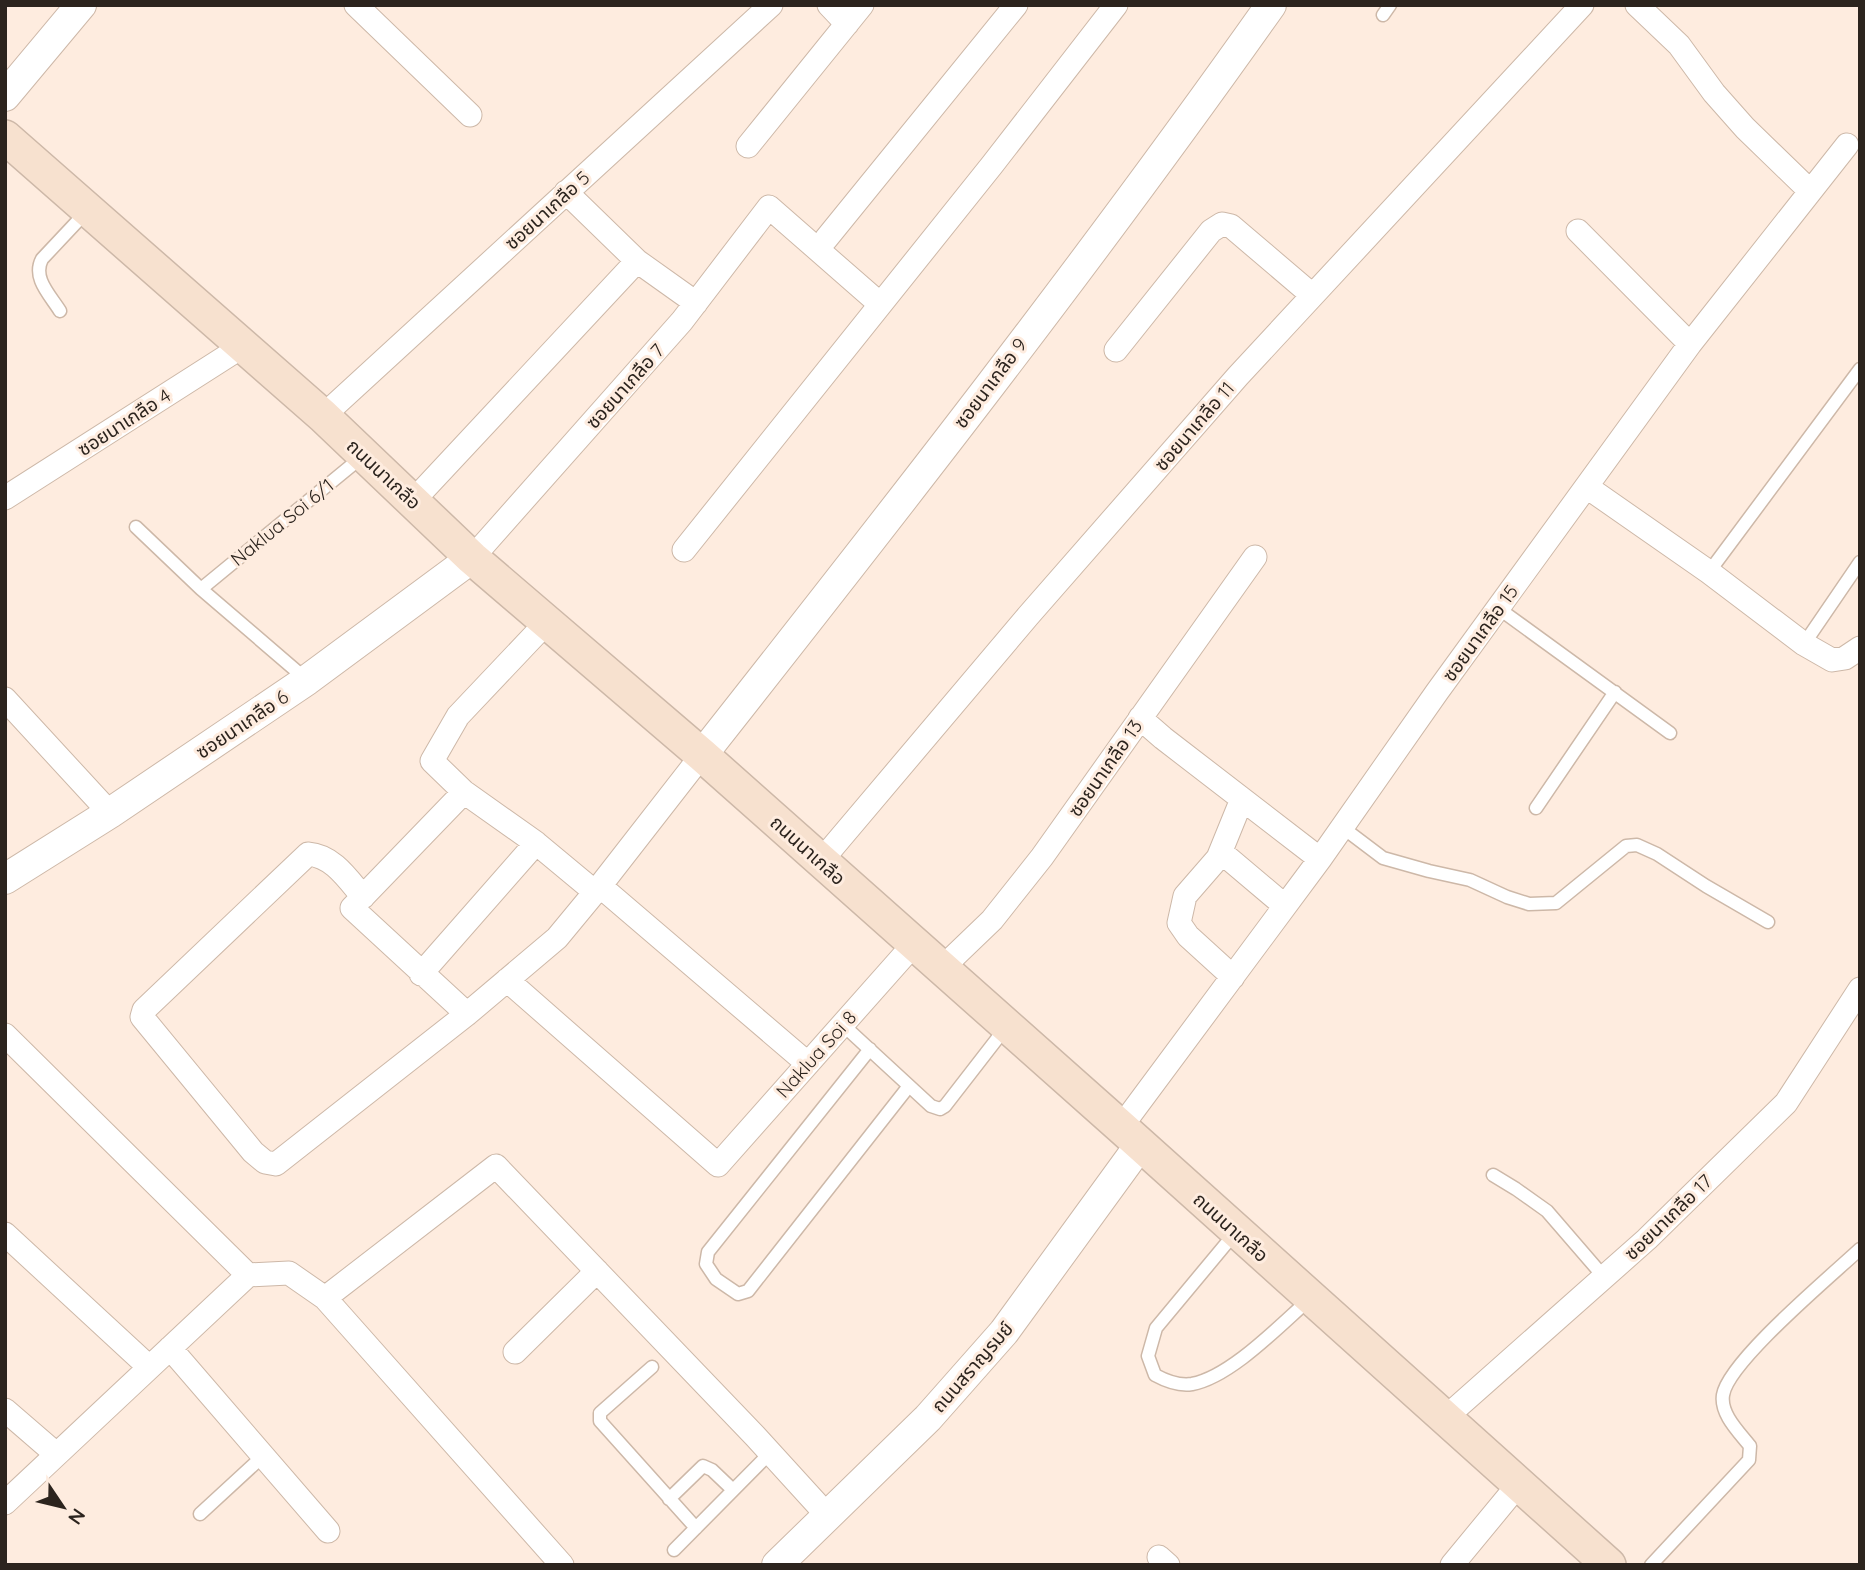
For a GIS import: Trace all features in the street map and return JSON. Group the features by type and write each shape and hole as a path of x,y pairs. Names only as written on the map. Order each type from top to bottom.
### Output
{"main road":[{"name":"ถนนนาเกลือ","path":"5,137 323,416 472,558 702,755 1609,1565"}],"street":[{"path":"5,96 81,5"},
{"path":"356,5 470,115"},
{"name":"ซอยนาเกลือ 5","path":"323,416 771,5"},
{"path":"829,5 847,24"},
{"path":"748,146 862,5"},
{"path":"826,239 1016,5"},
{"path":"684,550 1116,5"},
{"name":"ซอยนาเกลือ 9","path":"702,755 846,573 1134,193 1271,5"},
{"name":"ซอยนาเกลือ 11","path":"821,861 1038,605 1238,376 1582,5"},
{"path":"1637,5 1679,45 1714,93 1745,128 1809,190"},
{"name":"ซอยนาเกลือ 15","path":"1130,1136 1233,977 1498,608 1690,344 1847,145"},
{"path":"566,192 638,261 696,303"},
{"name":"ซอยนาเกลือ 7","path":"472,558 696,303 769,207 880,304"},
{"path":"1116,350 1211,231 1222,224 1231,226 1312,295"},
{"path":"1578,231 1690,344"},
{"path":"413,501 638,261"},
{"name":"ซอยนาเกลือ 4","path":"8,492 243,346"},
{"path":"1587,487 1709,572 1804,644 1832,660 1845,658 1860,648"},
{"name":"ซอยนาเกลือ 13","path":"942,968 992,920 1042,857 1255,557"},
{"name":"ซอยนาเกลือ 6","path":"5,879 110,813 307,680 472,558"},
{"path":"547,622 458,716 432,761 464,792 597,889 807,1063"},
{"path":"5,699 110,813"},
{"path":"1140,718 1320,859"},
{"path":"363,897 323,855 308,853 148,1003 142,1017 253,1152 265,1162 276,1164 467,1014 557,938 702,755"},
{"path":"464,792 352,908 467,1014"},
{"path":"1233,977 1188,936 1179,923 1185,897 1221,852 1241,799"},
{"path":"421,974 536,843"},
{"path":"1221,852 1285,906"},
{"name":"Naklua Soi 8","path":"507,980 718,1165 914,944"},
{"name":"ซอยนาเกลือ 17","path":"1445,1418 1647,1238 1786,1103 1860,989"},
{"path":"5,1035 248,1275"},
{"name":"ถนนสราญรมย์","path":"777,1565 928,1418 1004,1332 1130,1136"},
{"path":"325,1298 496,1166 827,1515"},
{"path":"5,1234 149,1367"},
{"path":"515,1352 597,1271"},
{"path":"5,1503 248,1275 289,1273 325,1298 562,1565"},
{"path":"170,1348 328,1531"},
{"path":"5,1410 56,1454"},
{"path":"1452,1565 1518,1485"}],"lane":[{"path":"60,312 40,279 38,266 89,210"},
{"path":"1709,572 1860,369"},
{"name":"Naklua Soi 6/1","path":"201,589 364,455"},
{"path":"136,527 201,589 307,680"},
{"path":"1804,644 1860,562"},
{"path":"1498,608 1670,733"},
{"path":"1536,808 1615,692"},
{"path":"1342,827 1383,858 1470,880 1529,904 1556,903 1626,846 1637,845 1657,854 1768,922"},
{"path":"842,1024 931,1106 940,1109 1007,1026"},
{"path":"870,1049 708,1252 706,1264 716,1279 738,1294 748,1292 909,1086"},
{"path":"1493,1175 1547,1211 1604,1277"},
{"path":"1236,1231 1156,1328 1148,1356 1155,1376 1170,1383 1190,1384 1210,1377 1238,1361 1311,1298"},
{"path":"1651,1565 1749,1460 1750,1446 1724,1410 1723,1395 1730,1377 1760,1342 1860,1249"},
{"path":"652,1367 600,1413 600,1421 696,1528"},
{"path":"674,1550 770,1453"},
{"path":"200,1514 263,1456"},
{"path":"669,1499 702,1466 712,1470 733,1490"}]}
